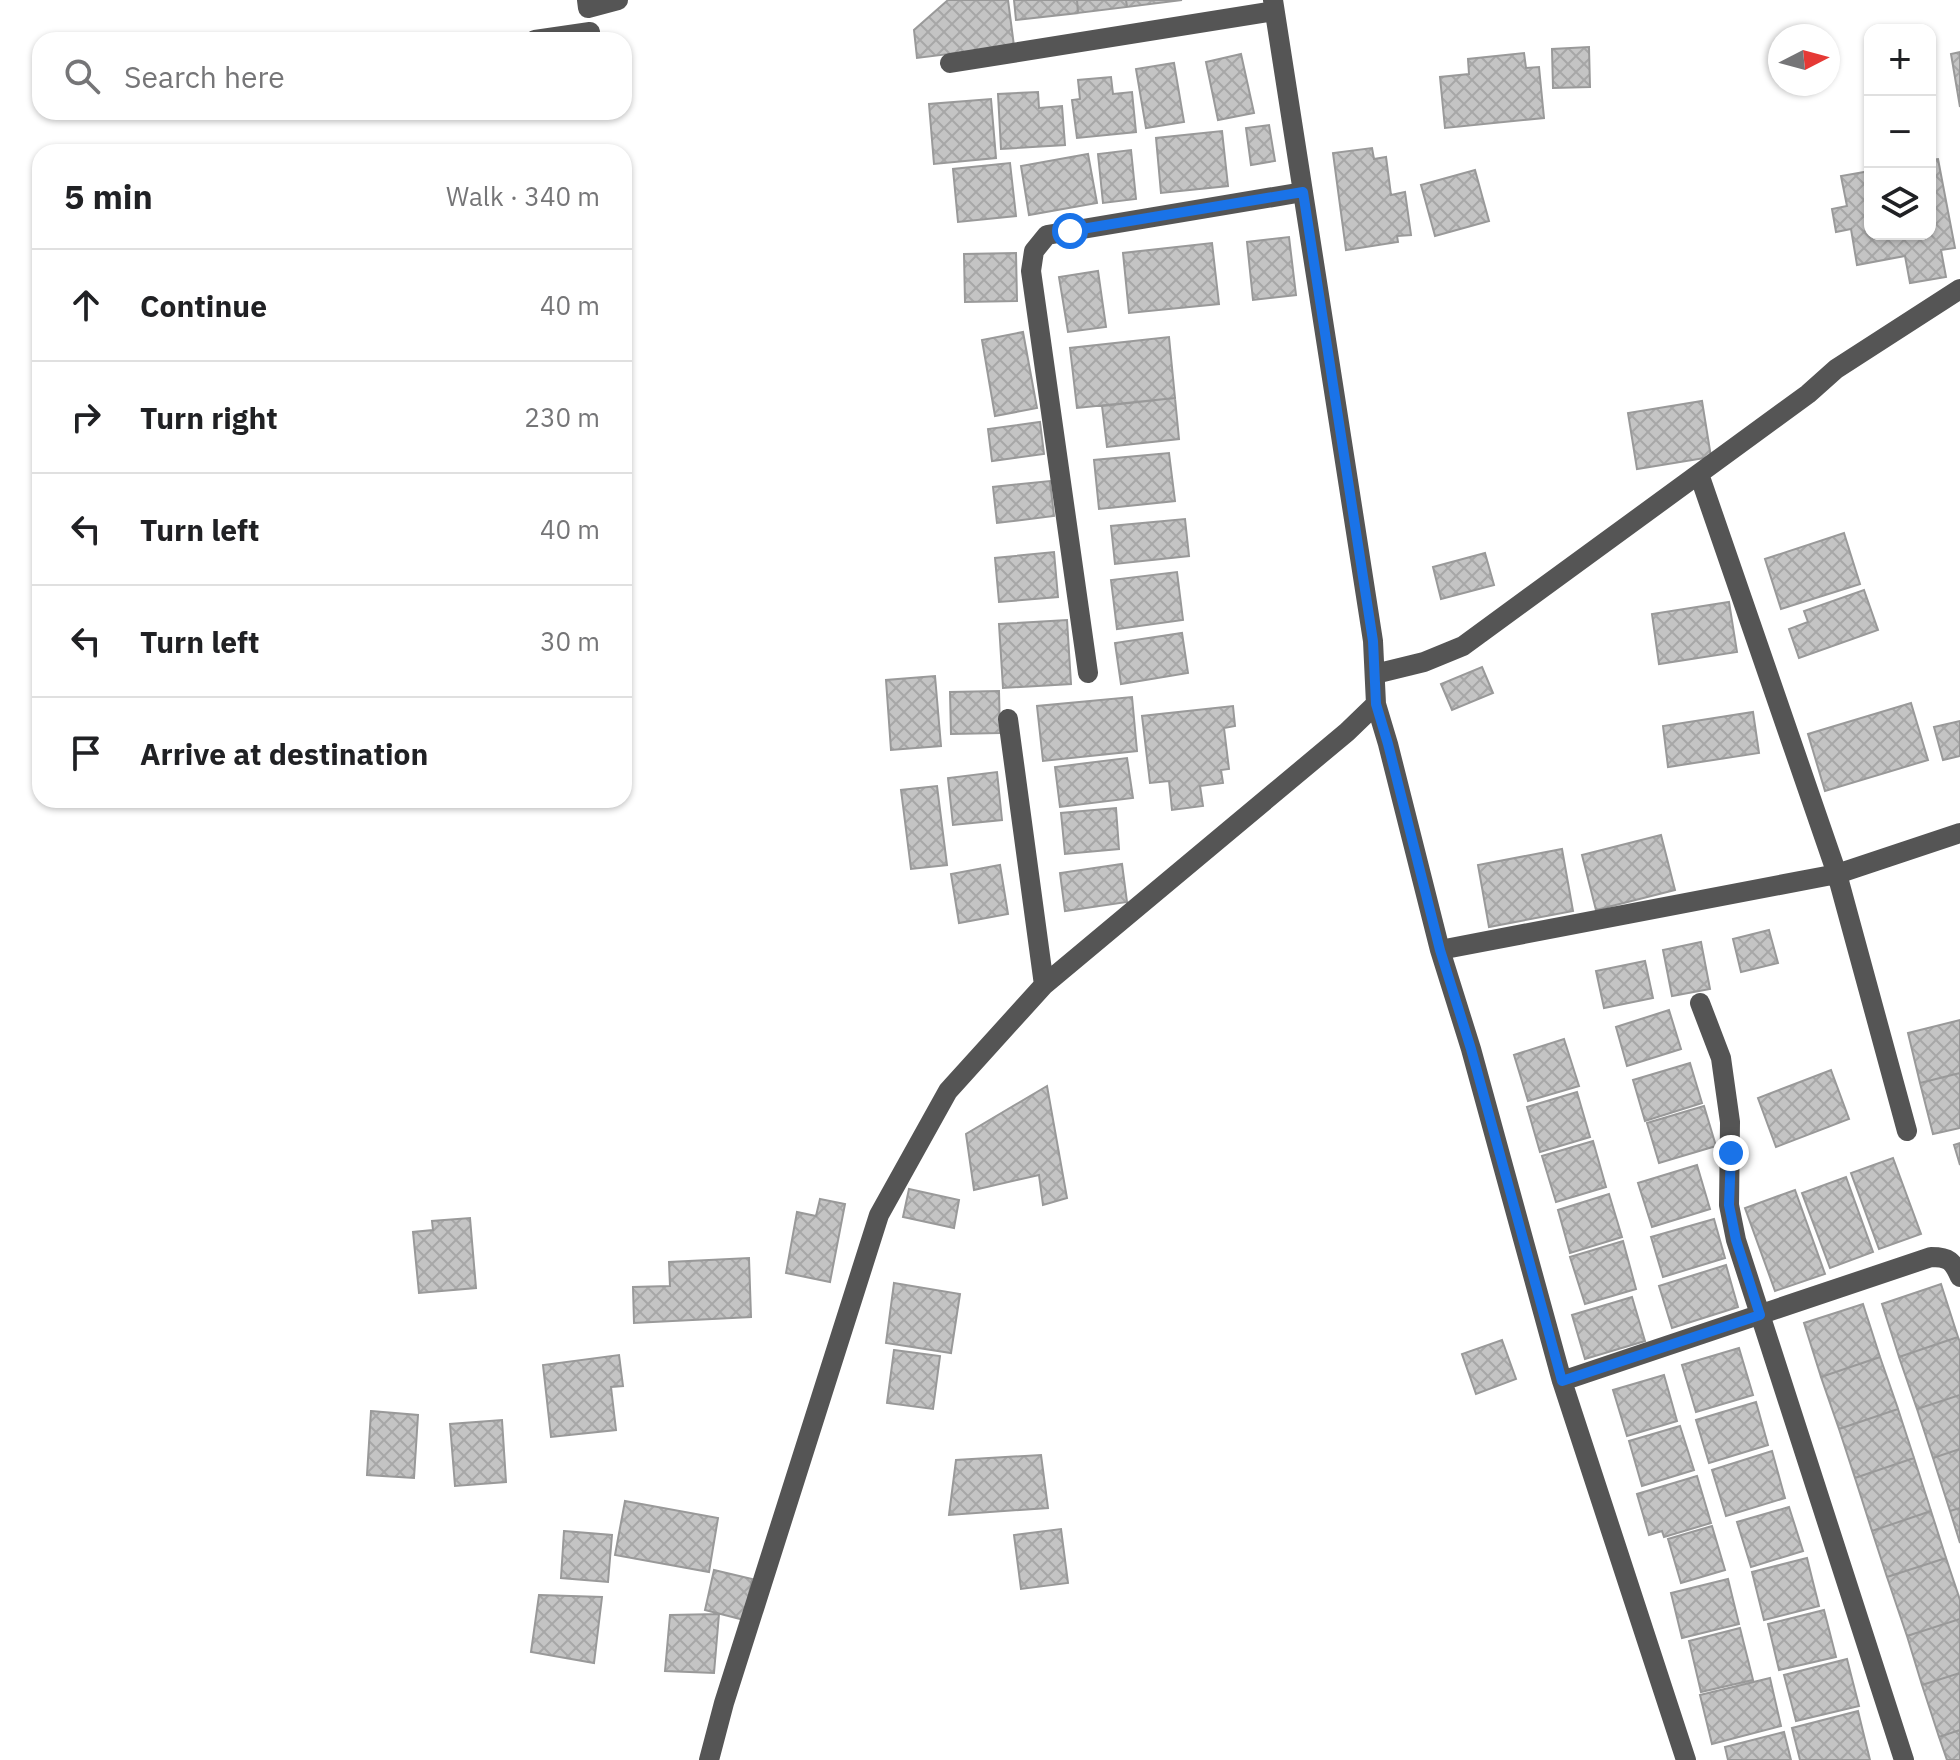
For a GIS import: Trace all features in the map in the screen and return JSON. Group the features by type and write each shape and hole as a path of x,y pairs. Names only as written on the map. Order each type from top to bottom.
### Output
{"street":[{"path":"590,32 587,4 618,0"},
{"path":"950,63 1274,6 1373,641 1376,704 1440,950 1471,1049 1562,1381 1686,1760"},
{"path":"1088,673 1031,271 1034,251 1047,235 1303,192"},
{"path":"1375,674 1424,662 1463,646 1808,394 1836,369 1960,289"},
{"path":"1699,474 1837,874 1907,1131"},
{"path":"709,1760 879,1215 948,1091 1044,985 1347,732 1376,704"},
{"path":"1008,719 1044,985"},
{"path":"1440,950 1837,874 1960,833"},
{"path":"1700,1003 1721,1058 1730,1122 1729,1205 1736,1240 1904,1760"},
{"path":"1562,1381 1931,1257 1944,1257 1954,1265 1960,1277"}],"building":[{"path":"948,0 1008,0 1014,46 917,58 914,30"},
{"path":"1014,0 1077,0 1078,13 1016,20"},
{"path":"1077,0 1126,0 1127,7 1078,13"},
{"path":"1126,0 1182,0 1127,7"},
{"path":"1589,47 1590,87 1553,88 1552,49"},
{"path":"1960,52 1960,107 1951,54"},
{"path":"1524,53 1526,68 1539,67 1544,118 1445,128 1440,77 1469,74 1468,59"},
{"path":"1241,54 1254,113 1218,120 1206,62"},
{"path":"1174,63 1184,122 1146,128 1136,69"},
{"path":"1111,77 1113,94 1132,92 1136,132 1077,138 1072,100 1080,99 1078,80"},
{"path":"1038,92 1039,108 1062,106 1065,145 1001,149 998,94"},
{"path":"991,99 996,158 934,164 929,104"},
{"path":"1269,125 1275,161 1251,165 1246,128"},
{"path":"1222,131 1228,186 1161,193 1156,138"},
{"path":"1372,148 1374,159 1386,157 1391,195 1405,192 1411,235 1397,236 1398,242 1346,250 1333,153"},
{"path":"1131,150 1136,199 1103,203 1098,154"},
{"path":"1088,154 1097,203 1029,215 1021,166"},
{"path":"1936,159 1955,248 1941,250 1946,277 1910,283 1905,256 1857,265 1851,229 1836,232 1832,209 1847,206 1841,176 1864,172 1864,240 1936,240"},
{"path":"1010,163 1016,216 958,222 953,169"},
{"path":"1475,170 1489,221 1435,236 1421,185"},
{"path":"1289,237 1296,295 1253,300 1247,242"},
{"path":"1212,243 1219,304 1129,313 1123,253"},
{"path":"1016,253 1017,301 965,302 964,254"},
{"path":"1098,271 1106,327 1068,332 1059,277"},
{"path":"1023,332 1037,408 995,416 982,340"},
{"path":"1169,337 1175,398 1077,408 1070,348"},
{"path":"1175,398 1179,439 1107,447 1102,406"},
{"path":"1702,401 1711,457 1637,469 1628,413"},
{"path":"1040,422 1044,454 992,461 988,429"},
{"path":"1169,453 1175,501 1099,509 1094,460"},
{"path":"1050,481 1054,516 997,523 993,487"},
{"path":"1185,519 1189,556 1115,564 1111,526"},
{"path":"1844,533 1860,584 1781,609 1765,559"},
{"path":"1054,552 1058,597 999,602 995,558"},
{"path":"1485,553 1494,585 1441,599 1433,567"},
{"path":"1177,572 1183,620 1117,629 1111,580"},
{"path":"1864,590 1878,630 1799,658 1789,629 1808,622 1804,611"},
{"path":"1729,602 1737,652 1659,664 1652,614"},
{"path":"1067,620 1071,684 1003,688 999,624"},
{"path":"1182,633 1188,673 1121,684 1115,643"},
{"path":"1482,667 1493,693 1452,710 1441,684"},
{"path":"935,676 941,746 891,750 886,680"},
{"path":"999,691 1000,733 951,734 950,692"},
{"path":"1132,697 1137,751 1043,761 1037,706"},
{"path":"1911,703 1928,760 1825,791 1808,734"},
{"path":"1233,706 1235,726 1224,728 1229,769 1221,770 1223,783 1200,786 1203,806 1172,810 1169,781 1150,783 1142,716"},
{"path":"1753,712 1759,753 1668,767 1663,726"},
{"path":"1960,721 1960,756 1943,760 1934,727"},
{"path":"1127,758 1133,798 1060,807 1055,767"},
{"path":"997,772 1002,820 953,825 948,778"},
{"path":"937,786 947,865 911,869 901,790"},
{"path":"1116,808 1119,849 1065,854 1061,813"},
{"path":"1661,835 1675,890 1596,910 1582,855"},
{"path":"1562,849 1573,911 1489,927 1478,865"},
{"path":"1122,864 1127,902 1065,911 1060,873"},
{"path":"1000,865 1008,914 959,923 951,874"},
{"path":"1769,930 1778,963 1741,972 1733,939"},
{"path":"1701,942 1710,989 1672,996 1663,950"},
{"path":"1645,961 1653,998 1604,1008 1596,971"},
{"path":"1669,1010 1681,1049 1627,1066 1616,1027"},
{"path":"1960,1020 1960,1073 1920,1083 1908,1033"},
{"path":"1564,1039 1579,1086 1528,1101 1514,1055"},
{"path":"1690,1063 1702,1103 1645,1121 1633,1080"},
{"path":"1831,1070 1849,1119 1776,1147 1758,1098"},
{"path":"1960,1073 1960,1128 1933,1134 1920,1083"},
{"path":"1047,1086 1067,1198 1043,1205 1039,1175 974,1190 966,1134"},
{"path":"1577,1092 1590,1137 1540,1152 1527,1107"},
{"path":"1704,1106 1716,1146 1659,1163 1647,1123"},
{"path":"1593,1141 1606,1187 1556,1202 1542,1156"},
{"path":"1960,1143 1960,1165 1954,1145"},
{"path":"1893,1158 1921,1234 1879,1249 1851,1173"},
{"path":"1697,1165 1710,1209 1652,1227 1638,1183"},
{"path":"1846,1177 1873,1252 1830,1268 1802,1193"},
{"path":"909,1189 959,1200 954,1228 903,1217"},
{"path":"1795,1190 1825,1274 1775,1291 1745,1208"},
{"path":"1609,1194 1622,1237 1570,1253 1558,1210"},
{"path":"820,1199 845,1204 830,1282 786,1273 797,1212 816,1216"},
{"path":"470,1218 476,1288 419,1293 413,1232 433,1230 432,1221"},
{"path":"1714,1219 1725,1258 1663,1277 1651,1237"},
{"path":"1623,1241 1636,1289 1585,1304 1570,1257"},
{"path":"749,1258 751,1317 634,1323 633,1287 670,1286 669,1262"},
{"path":"1726,1265 1738,1307 1672,1328 1659,1286"},
{"path":"894,1283 960,1294 951,1353 886,1343"},
{"path":"1941,1284 1958,1337 1899,1357 1882,1304"},
{"path":"1632,1297 1645,1341 1585,1359 1572,1315"},
{"path":"1863,1304 1880,1357 1821,1377 1804,1323"},
{"path":"1958,1337 1960,1395 1917,1409 1899,1357"},
{"path":"1502,1340 1516,1379 1476,1394 1462,1354"},
{"path":"1739,1348 1753,1395 1696,1412 1682,1365"},
{"path":"894,1350 940,1356 933,1409 887,1403"},
{"path":"619,1355 623,1386 611,1387 616,1430 551,1437 543,1365"},
{"path":"1880,1357 1898,1409 1839,1429 1821,1377"},
{"path":"1664,1375 1677,1421 1627,1436 1613,1390"},
{"path":"1960,1395 1960,1449 1933,1458 1917,1409"},
{"path":"1756,1402 1768,1445 1709,1463 1696,1420"},
{"path":"1898,1409 1914,1458 1855,1478 1839,1429"},
{"path":"371,1411 418,1415 414,1478 367,1475"},
{"path":"502,1420 506,1482 455,1486 450,1424"},
{"path":"1680,1426 1694,1470 1642,1486 1629,1441"},
{"path":"1960,1449 1960,1508 1950,1511 1933,1458"},
{"path":"1772,1451 1785,1498 1726,1516 1712,1470"},
{"path":"1041,1455 1048,1508 949,1515 956,1460"},
{"path":"1914,1458 1931,1511 1872,1531 1855,1478"},
{"path":"1697,1476 1711,1523 1664,1537 1662,1531 1649,1535 1637,1494"},
{"path":"625,1501 718,1518 709,1572 615,1555"},
{"path":"1789,1507 1803,1551 1751,1567 1737,1522"},
{"path":"1960,1508 1960,1543 1950,1511"},
{"path":"1931,1511 1946,1558 1887,1577 1872,1531"},
{"path":"1712,1526 1725,1570 1681,1583 1668,1539"},
{"path":"1061,1529 1068,1583 1021,1589 1014,1535"},
{"path":"564,1531 612,1535 608,1582 561,1578"},
{"path":"1807,1558 1819,1606 1764,1620 1752,1572"},
{"path":"1946,1558 1960,1600 1960,1619 1907,1636 1887,1577"},
{"path":"714,1570 752,1579 744,1620 705,1610"},
{"path":"1728,1579 1739,1624 1682,1638 1671,1593"},
{"path":"539,1595 602,1597 594,1663 531,1652"},
{"path":"1824,1610 1836,1657 1779,1670 1768,1624"},
{"path":"719,1614 714,1673 665,1671 670,1615"},
{"path":"1960,1619 1960,1673 1922,1685 1907,1636"},
{"path":"1740,1628 1753,1680 1701,1692 1689,1641"},
{"path":"1847,1659 1859,1706 1796,1721 1784,1675"},
{"path":"1960,1673 1960,1730 1939,1737 1922,1685"},
{"path":"1770,1678 1781,1726 1712,1744 1700,1695"},
{"path":"1858,1711 1870,1760 1800,1760 1792,1728"},
{"path":"1960,1730 1960,1760 1947,1760 1939,1737"},
{"path":"1784,1732 1791,1760 1728,1760 1725,1747"}],"route":[{"path":"1070,231 1303,192 1373,641 1376,704 1440,950 1471,1049 1562,1381 1760,1315 1736,1240 1729,1205 1731,1153"}]}
